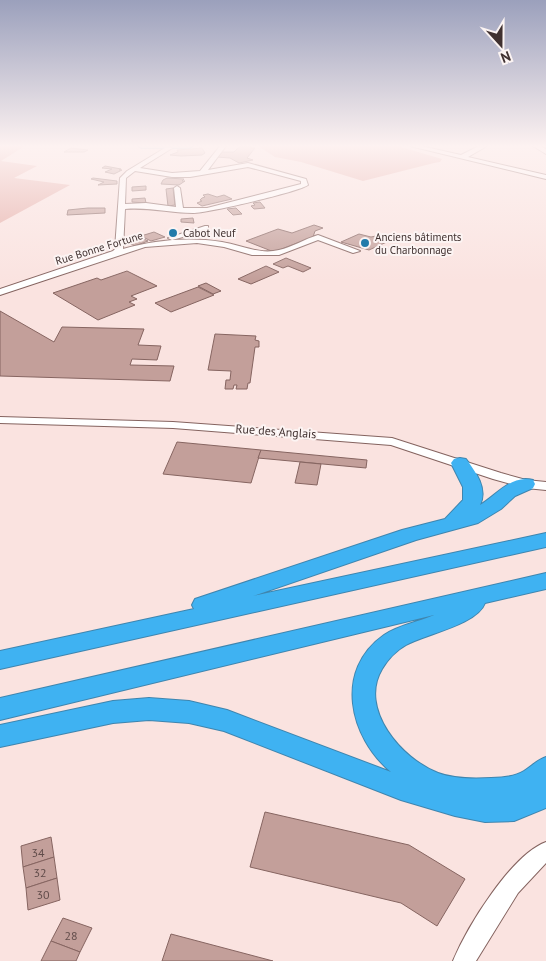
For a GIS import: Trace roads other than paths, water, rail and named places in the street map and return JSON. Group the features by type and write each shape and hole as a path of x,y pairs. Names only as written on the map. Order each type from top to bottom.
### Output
{"highway":[{"path":"450,523 467,511 474,500 472,482 460,463"},
{"path":"146,628 224,598 410,535 471,518 494,505 508,492 526,484"},
{"path":"0,660 546,540"},
{"path":"2,709 546,581"},
{"path":"489,595 448,620 406,634 386,647 368,670 362,690 365,714 373,733 386,751 406,768 431,783 461,790 496,792 528,784 546,769"},
{"path":"0,736 113,712 149,709 189,712 227,721 401,788 455,803 485,809 514,808 546,795"}],"street":[{"path":"116,253 119,249 122,191"},
{"path":"177,191 180,210"},
{"path":"121,207 146,205 180,210 207,210 282,191"},
{"name":"Rue Bonne Fortune","path":"0,292 116,253 205,228"},
{"path":"146,245 197,241 225,245 252,253 279,253 318,237 356,251"},
{"name":"Rue des Anglais","path":"0,420 173,425 392,442 526,484 546,486"},
{"path":"464,961 503,899 533,860 546,852"}],"place":[{"name":"Cabot Neuf","path":"173,233"},
{"name":"Anciens bâtiments du Charbonnage","path":"365,243"}]}
